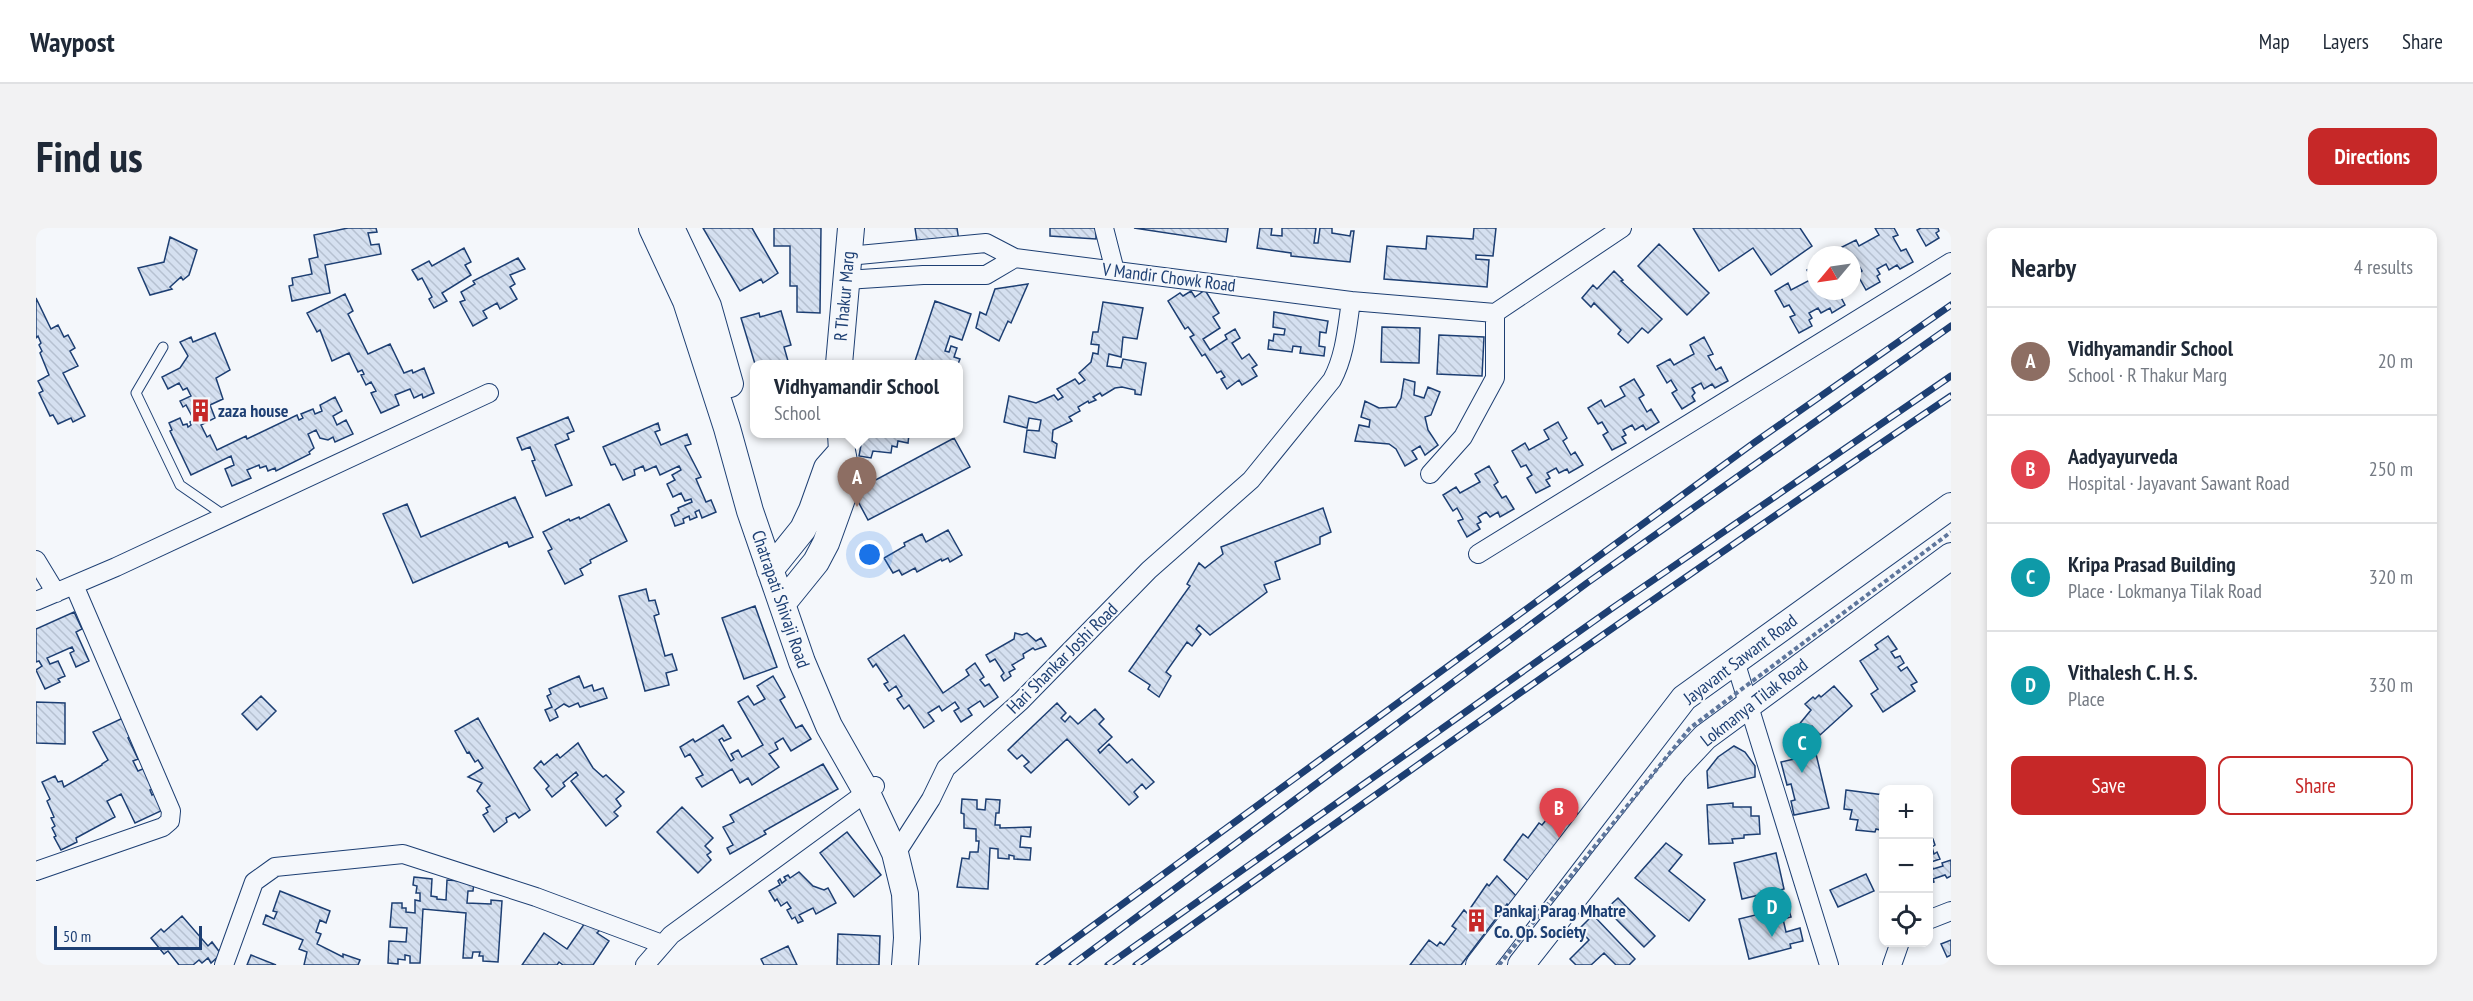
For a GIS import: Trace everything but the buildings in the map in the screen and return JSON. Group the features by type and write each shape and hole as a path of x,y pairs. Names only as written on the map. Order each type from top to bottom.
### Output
{"street":[{"name":"Chatrapati Shivaji Road","path":"652,228 686,301 776,563"},
{"path":"671,228 708,306 776,563 788,597 871,789 913,872 917,904 918,948 915,965"},
{"name":"R Thakur Marg","path":"839,360 851,228"},
{"path":"1104,228 1115,271"},
{"path":"1430,474 1463,437 1495,378 1495,313 1622,228"},
{"name":"V Mandir Chowk Road","path":"847,268 986,243 1015,258 1350,301 1495,313"},
{"path":"847,268 923,275 986,275 1015,258"},
{"path":"1478,554 1951,262"},
{"name":"Hari Shankar Joshi Road","path":"900,849 931,799 946,768 1021,701 1149,570 1251,480 1335,374 1343,353 1350,301"},
{"path":"36,601 489,393"},
{"path":"776,563 793,544 813,510 827,468 841,442"},
{"path":"788,597 816,562 826,543 848,482 841,442"},
{"name":"Jayavant Sawant Road","path":"1479,965 1684,698 1951,506"},
{"name":"Lokmanya Tilak Road","path":"1521,965 1675,769 1705,737 1951,556"},
{"path":"36,560 56,593"},
{"path":"36,871 163,827 170,820 171,810 74,585"},
{"path":"1735,661 1750,703 1829,965"},
{"path":"645,965 670,935 871,789"},
{"path":"900,849 907,938 904,965"},
{"path":"224,965 254,882 275,867 403,854 536,897 662,944"},
{"path":"1933,918 1951,911"},
{"path":"1892,965 1898,947"}],"lane":[{"path":"163,347 136,393 180,485 225,516"}],"path":[{"path":"1499,965 1690,728 1951,532"}],"railway":[{"path":"1039,965 1755,442 1951,305"},
{"path":"1072,965 1587,583 1951,326"},
{"path":"1108,965 1611,609 1951,376"},
{"path":"1136,965 1643,607 1951,396"}],"place":[{"name":"zaza house","path":"200,410"},
{"name":"Vidhyamandir School","path":"857,507"},
{"name":"Kripa Prasad Building","path":"1802,773"},
{"name":"Aadyayurveda","path":"1559,838"},
{"name":"Pankaj Parag Mhatre Co. Op. Society","path":"1476,920"},
{"name":"Vithalesh C. H. S.","path":"1772,937"}]}
